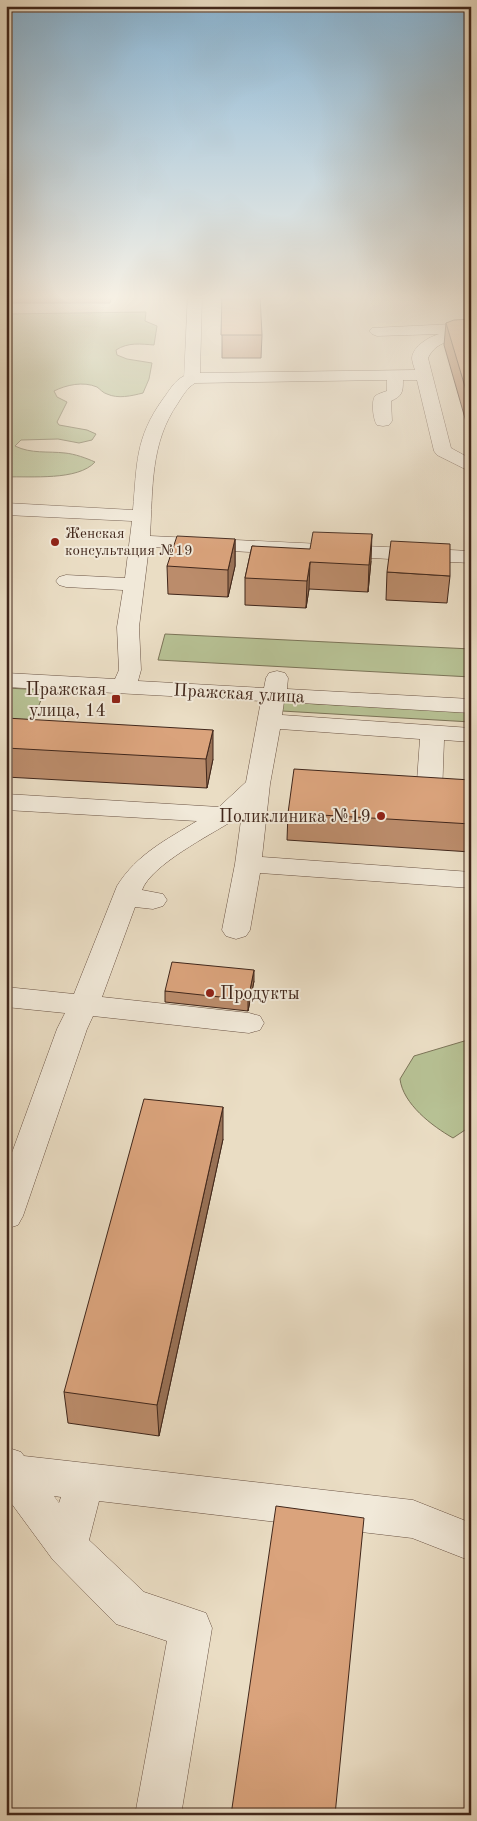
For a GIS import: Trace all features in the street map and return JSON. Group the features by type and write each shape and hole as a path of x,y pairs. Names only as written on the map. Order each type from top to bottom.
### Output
{"street":[{"path":"127,678 128,628 140,540 147,449 150,436 159,417 184,383 189,380"},
{"path":"383,421 382,399 395,393 395,380"},
{"path":"425,380 443,451 471,467"},
{"path":"6,509 142,516"},
{"path":"140,540 471,556"},
{"path":"245,566 247,546"},
{"path":"66,581 135,585"},
{"name":"Пражская улица","path":"6,662 273,698 471,706"},
{"name":"Пражская улица","path":"6,680 127,678"},
{"name":"Пражская улица","path":"273,698 471,688"},
{"path":"236,930 273,698 432,733 471,734"},
{"path":"429,795 432,733"},
{"path":"6,1216 72,1029 139,899 136,876 154,858 225,815 258,784"},
{"path":"6,802 225,815"},
{"path":"248,864 471,880"},
{"path":"6,997 249,1023"},
{"path":"9,1468 85,1480 413,1519 471,1542"},
{"path":"9,1468 66,1546 131,1609 191,1628 158,1815"},
{"path":"66,1546 85,1480"}],"green space":[{"path":"6,380 149,380 143,393 129,396 111,396 97,387 86,384 75,384 54,391 57,397 67,402 57,422 59,425 87,430 96,434 92,440 79,443 58,439 21,440 15,446 33,451 73,454 95,462 87,468 66,475 6,477"},
{"path":"165,634 471,649 471,677 158,660"},
{"path":"6,688 45,690 33,720 6,719"},
{"path":"283,702 471,712 471,722 282,711"},
{"path":"471,1039 471,1126 453,1138 428,1121 420,1113 407,1097 400,1079 414,1056"}],"building":[{"path":"463,380 471,380 471,407"},
{"path":"313,532 372,534 369,565 310,562 307,581 245,578 252,546 310,549"},
{"path":"177,536 235,539 228,570 167,566"},
{"path":"391,541 450,544 450,576 387,572"},
{"path":"6,718 213,730 206,759 6,748"},
{"path":"294,769 471,780 471,824 288,813"},
{"path":"172,962 254,970 248,1000 165,991"},
{"path":"144,1099 223,1107 157,1405 64,1392"},
{"path":"276,1506 364,1518 335,1815 231,1815"}],"place":[{"name":"Женская консультация №19","path":"55,542"},
{"name":"Пражская улица, 14","path":"116,699"},
{"name":"Поликлиника №19","path":"381,816"},
{"name":"Продукты","path":"210,993"}]}
